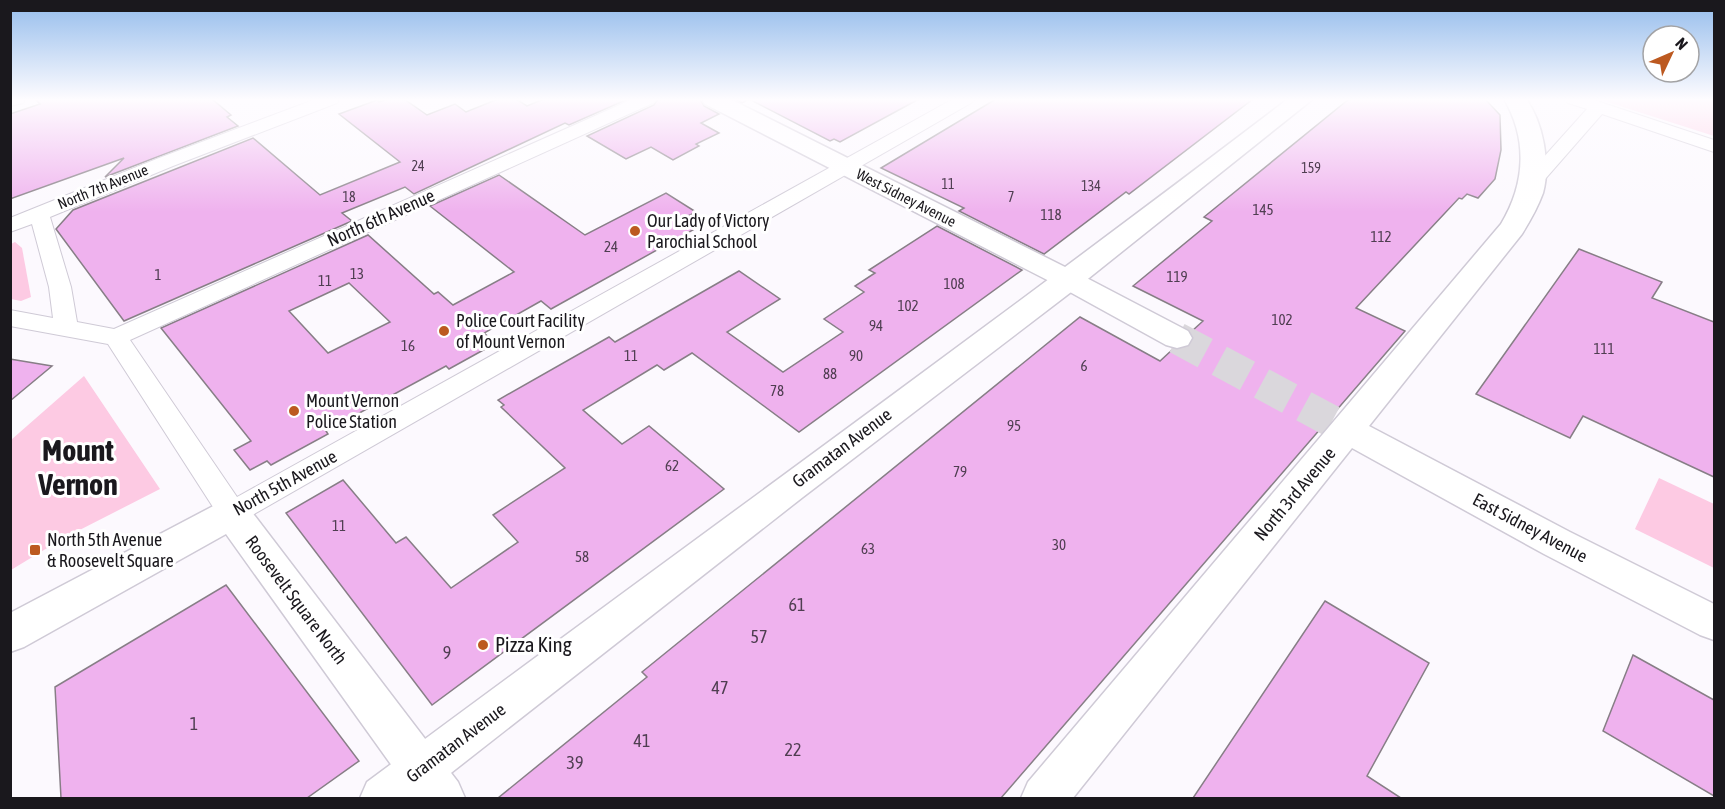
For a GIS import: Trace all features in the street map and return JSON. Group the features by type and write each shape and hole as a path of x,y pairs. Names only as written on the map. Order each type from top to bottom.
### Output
{"street":[{"name":"North 7th Avenue","path":"10,226 234,137"},
{"name":"North 6th Avenue","path":"116,337 562,137"},
{"name":"West Sidney Avenue","path":"785,137 1069,280"},
{"name":"North 5th Avenue","path":"10,634 232,513 897,137"},
{"name":"Gramatan Avenue","path":"383,798 432,784 790,487 1069,280 1253,137"},
{"name":"North 3rd Avenue","path":"1044,798 1512,228 1523,209 1532,182 1529,137"},
{"name":"North 3rd Avenue","path":"1532,182 1572,137"},
{"path":"1686,137 1714,146"},
{"path":"39,213 60,287 66,328"},
{"path":"1069,280 1176,338"},
{"path":"10,318 116,337"},
{"name":"Roosevelt Square North","path":"116,337 232,513 432,784"},
{"name":"East Sidney Avenue","path":"1348,430 1557,543 1714,623"}],"shaded area":[{"path":"15,242 22,248 31,297 21,301 11,299 11,244"},
{"path":"84,376 160,489 62,539 11,570 11,440"},
{"path":"1659,478 1714,504 1714,568 1635,529"}],"building":[{"path":"10,137 210,137 105,177 124,158 10,199"},
{"path":"368,137 536,137 414,194 405,187 342,213 352,221 124,321 56,229 73,210 253,138 320,195 400,162"},
{"path":"588,137 711,137 673,160 651,147 626,159"},
{"path":"822,137 850,137 840,142 834,139 830,141"},
{"path":"933,137 1204,137 1129,194 1126,192 1044,254 959,211 964,208 881,168"},
{"path":"1303,137 1501,137 1501,150 1495,179 1478,198 1467,194 1462,199 1459,198 1356,308 1405,331 1001,798 498,798 647,677 642,672 1080,317 1160,361 1173,349 1178,350 1190,346 1194,339 1191,332 1203,321 1133,286 1212,221 1204,217"},
{"path":"499,175 585,235 666,193 696,212 686,217 700,226 551,309 541,301 484,333 496,343 449,369 446,366 326,431 328,434 271,465 267,461 250,470 234,450 251,441 161,328 368,235 434,294 438,292 453,305 514,272 430,206","holes":["349,283 390,322 328,353 289,311"]},
{"path":"937,226 1022,270 799,432 692,353 664,370 657,365 583,410 622,444 649,426 724,489 432,705 286,513 343,480 396,543 406,537 451,588 518,542 493,515 565,468 501,407 504,405 498,400 609,337 615,342 739,271 780,299 727,332 783,372 843,332 824,319 864,292 855,286 875,273 869,270"},
{"path":"1579,249 1662,282 1652,298 1714,322 1714,477 1583,416 1570,438 1476,394"},
{"path":"10,359 52,366 10,401"},
{"path":"226,585 359,761 307,798 61,798 55,687"},
{"path":"1325,601 1429,663 1367,776 1401,798 1193,798"},
{"path":"1633,655 1714,700 1714,796 1603,731"}],"tunnel":[{"path":"1177,338 1348,430"}],"place":[{"name":"Our Lady of Victory Parochial School","path":"635,231"},
{"name":"Police Court Facility of Mount Vernon","path":"444,331"},
{"name":"Mount Vernon Police Station","path":"294,411"},
{"name":"North 5th Avenue & Roosevelt Square","path":"35,550"},
{"name":"Pizza King","path":"483,645"}],"district":[{"name":"Mount Vernon","path":"78,468"}]}
